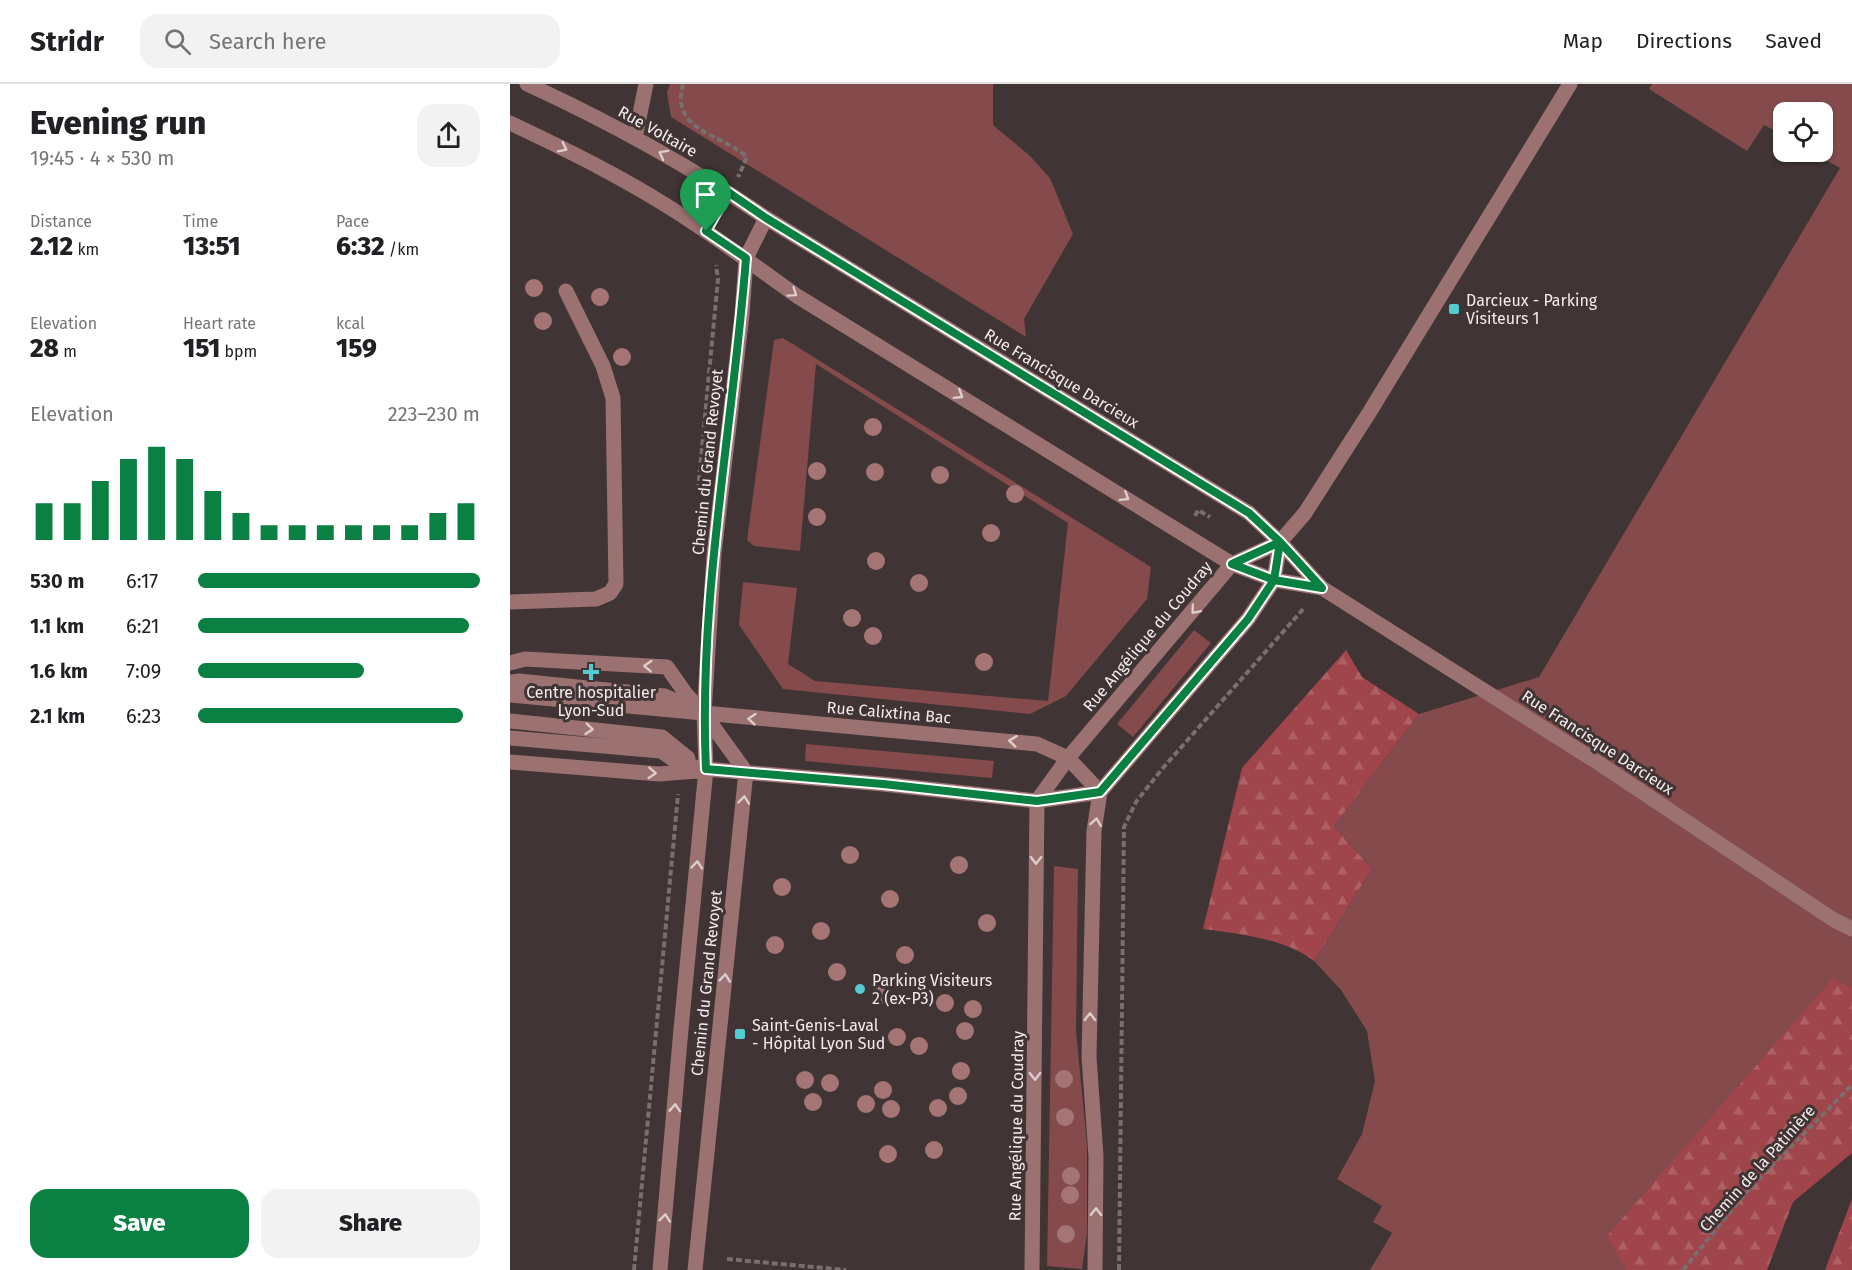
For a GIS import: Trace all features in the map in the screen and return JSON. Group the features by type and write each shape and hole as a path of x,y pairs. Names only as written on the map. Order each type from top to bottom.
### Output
{"street":[{"name":"Rue Voltaire","path":"527,84 635,138 728,192 766,218"},
{"path":"635,138 646,84"},
{"path":"1095,1270 1096,1156 1089,1057 1094,831 1100,792 1248,619 1274,580 1280,542 1305,513 1349,444 1570,84"},
{"path":"510,123 588,160 672,209 746,258"},
{"name":"Rue Francisque Darcieux","path":"766,218 1249,513 1280,542 1322,588 1556,736 1834,920 1852,929"},
{"name":"Chemin du Grand Revoyet","path":"660,1270 706,769 704,714 714,561 742,315 746,258 766,218"},
{"name":"Rue Francisque Darcieux","path":"746,258 797,296 1232,564 1274,580 1322,588"},
{"path":"510,602 596,599 610,593 616,584 613,398 603,366 566,291"},
{"name":"Rue Angélique du Coudray","path":"1032,1270 1037,801 1068,758 1232,564 1280,542"},
{"path":"510,663 525,659 668,667 746,772"},
{"path":"510,682 519,681 665,696 704,714"},
{"name":"Rue Calixtina Bac","path":"510,695 1005,740 1037,744 1068,758"},
{"path":"510,721 662,737 681,754 706,769"},
{"path":"510,738 661,751 680,764 706,769 883,784 1037,801 1100,792"},
{"path":"1068,758 1100,792"},
{"path":"510,762 659,774 680,774 706,769"},
{"name":"Chemin du Grand Revoyet","path":"695,1270 746,772"}],"path":[{"path":"683,84 680,104 686,118 747,157 728,192"},
{"path":"1119,1270 1124,827 1136,802 1162,769 1322,588"},
{"name":"Chemin de la Patinière","path":"1683,1270 1749,1189 1852,1085"},
{"path":"634,1270 640,1208"},
{"path":"727,1259 846,1270"}],"shaded area":[{"path":"670,84 993,84 993,125 1029,155 1050,178 1073,234 1024,319 1026,337 671,117 667,93"},
{"path":"1652,84 1852,84 1852,1107 1707,1270 1370,1270 1392,1233 1373,1222 1382,1206 1337,1179 1362,1134 1375,1081 1367,1031 1341,990 1314,961 1372,869 1334,826 1419,714 1539,677 1840,168 1829,162 1833,162 1833,102 1773,102 1773,130 1764,125 1747,151 1649,89"},
{"path":"783,338 1151,567 1147,599 1066,696 1030,714 783,689 739,625 743,582 797,588 788,664 815,681 1048,701 1068,523 816,364 800,551 754,546 747,540 774,340"},
{"path":"1194,630 1211,643 1133,737 1117,724"},
{"path":"806,744 994,761 992,778 805,761"},
{"path":"1054,866 1078,869 1076,1031 1087,1144 1087,1233 1082,1269 1047,1266"}],"green space":[{"path":"1346,650 1362,677 1419,714 1334,826 1372,869 1314,961 1302,953 1275,942 1203,929 1242,768"},
{"path":"1833,978 1852,988 1852,1153 1793,1202 1767,1270 1626,1270 1607,1236"},
{"path":"1852,1199 1852,1270 1825,1270"}],"place":[{"name":"Darcieux - Parking Visiteurs 1","path":"1454,309"},
{"name":"Centre hospitalier Lyon-Sud","path":"591,672"},
{"name":"Parking Visiteurs 2 (ex-P3)","path":"860,989"},
{"name":"Saint-Genis-Laval - Hôpital Lyon Sud","path":"740,1034"}],"route":[{"path":"706,231 728,192 766,218 1249,513 1280,542 1232,564 1274,580 1280,542 1322,588 1274,580 1248,619 1100,792 1037,801 883,784 706,769 704,714 714,554 742,315 746,258 706,231"}]}
